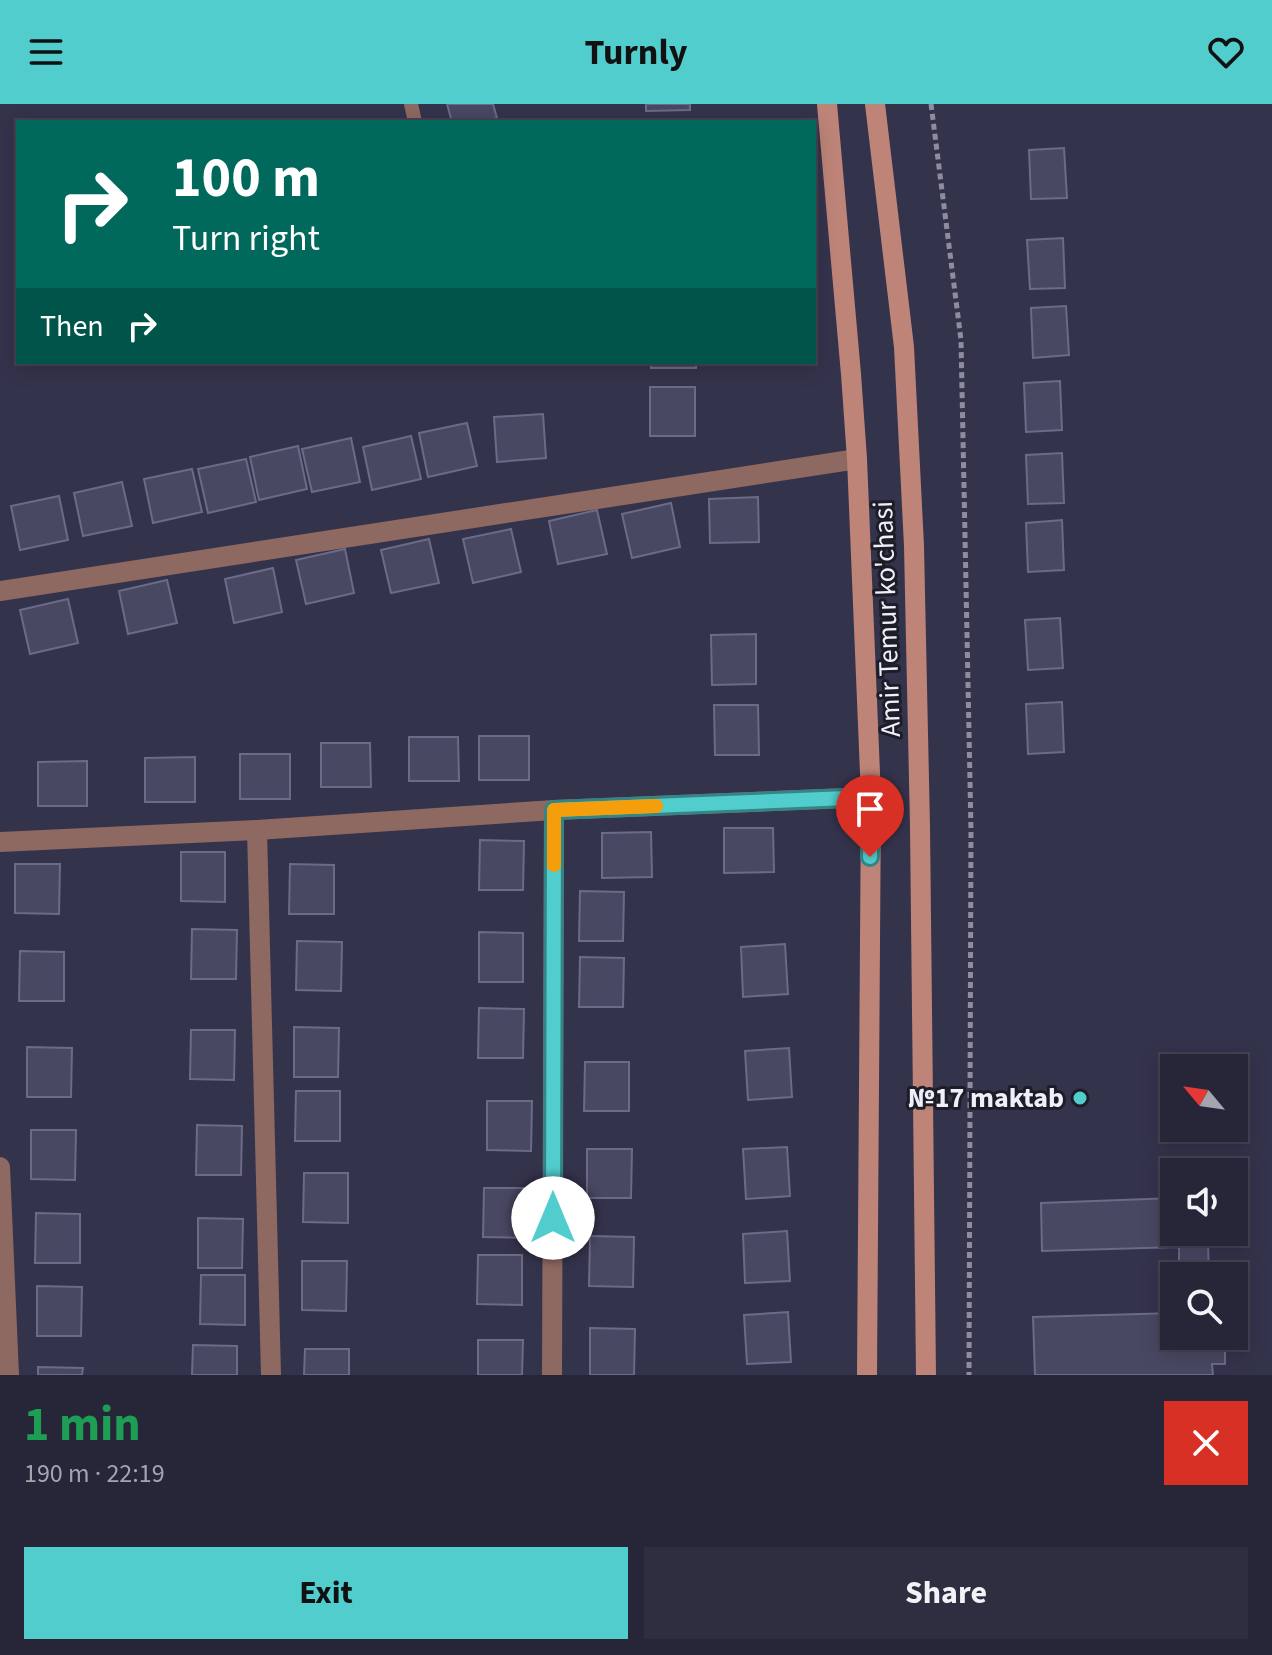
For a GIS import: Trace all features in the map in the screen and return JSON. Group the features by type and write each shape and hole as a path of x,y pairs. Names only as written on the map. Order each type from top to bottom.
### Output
{"main road":[{"name":"Amir Temur ko'chasi","path":"827,104 857,459 871,797 867,1375"},
{"name":"Amir Temur ko'chasi","path":"875,104 904,347 914,546 926,1375"}],"street":[{"path":"0,591 857,459"},
{"path":"0,842 257,830 554,810 871,797"},
{"path":"552,1375 554,810"},
{"path":"257,830 271,1375"},
{"path":"0,1167 6,1372"}],"path":[{"path":"931,104 961,340 971,831 969,1375"}],"building":[{"path":"447,104 493,104 497,118 490,120 451,120"},
{"path":"646,104 690,104 690,110 646,111"},
{"path":"1064,148 1067,198 1031,199 1029,150"},
{"path":"1063,238 1065,288 1030,289 1027,240"},
{"path":"1066,306 1069,355 1033,358 1031,308"},
{"path":"651,364 696,364 696,368 651,368"},
{"path":"1060,381 1062,430 1026,432 1024,383"},
{"path":"650,387 695,387 695,436 650,436"},
{"path":"543,414 546,458 497,462 494,417"},
{"path":"467,423 477,466 428,477 419,433"},
{"path":"411,436 421,479 372,490 363,447"},
{"path":"351,438 360,482 312,492 302,449"},
{"path":"298,446 307,489 259,500 250,457"},
{"path":"1062,453 1064,503 1028,504 1026,455"},
{"path":"246,459 256,502 208,513 198,469"},
{"path":"192,469 202,512 153,523 144,479"},
{"path":"122,482 132,526 83,536 74,493"},
{"path":"59,496 68,540 20,550 11,506"},
{"path":"758,497 759,542 710,543 709,499"},
{"path":"671,503 680,547 632,558 622,514"},
{"path":"597,510 607,554 558,564 549,521"},
{"path":"1062,520 1064,570 1028,572 1026,523"},
{"path":"511,529 521,572 473,583 463,539"},
{"path":"429,539 439,583 391,593 381,550"},
{"path":"345,549 354,593 306,604 296,560"},
{"path":"273,568 282,612 234,623 225,579"},
{"path":"167,580 177,623 128,634 119,591"},
{"path":"68,599 78,643 30,654 20,610"},
{"path":"1060,618 1063,668 1028,670 1025,620"},
{"path":"756,634 756,684 712,685 711,635"},
{"path":"1062,702 1064,752 1028,754 1026,704"},
{"path":"714,705 758,705 759,755 715,755"},
{"path":"479,736 529,736 529,780 479,780"},
{"path":"409,737 458,737 459,781 409,781"},
{"path":"321,743 370,743 371,787 321,787"},
{"path":"240,754 290,754 290,799 240,799"},
{"path":"195,757 195,802 145,802 145,758"},
{"path":"87,761 87,806 38,806 38,762"},
{"path":"724,828 773,828 774,872 724,873"},
{"path":"651,832 652,877 602,878 602,833"},
{"path":"480,840 524,841 523,890 479,890"},
{"path":"181,852 225,852 225,902 181,901"},
{"path":"15,864 60,864 59,914 15,913"},
{"path":"290,864 334,865 334,914 289,914"},
{"path":"580,891 624,892 623,941 579,941"},
{"path":"192,929 237,930 236,979 191,979"},
{"path":"479,932 523,933 523,982 479,982"},
{"path":"297,941 342,942 341,991 296,990"},
{"path":"785,944 788,994 743,997 741,947"},
{"path":"20,951 64,952 64,1001 19,1001"},
{"path":"580,957 624,958 623,1007 579,1007"},
{"path":"479,1008 524,1009 523,1058 478,1058"},
{"path":"294,1027 339,1028 338,1077 294,1077"},
{"path":"191,1030 235,1030 234,1080 190,1079"},
{"path":"27,1047 72,1048 71,1097 27,1097"},
{"path":"789,1048 792,1097 748,1100 745,1051"},
{"path":"585,1062 629,1062 629,1111 584,1111"},
{"path":"296,1091 340,1091 340,1141 295,1141"},
{"path":"487,1101 532,1101 531,1151 487,1150"},
{"path":"197,1125 242,1126 241,1175 196,1175"},
{"path":"31,1130 76,1130 75,1180 31,1179"},
{"path":"787,1147 790,1196 746,1199 743,1149"},
{"path":"587,1149 632,1149 631,1198 587,1198"},
{"path":"304,1173 348,1173 348,1223 303,1222"},
{"path":"484,1188 528,1188 527,1238 483,1237"},
{"path":"1160,1199 1160,1246 1208,1246 1209,1262 1179,1262 1179,1247 1042,1251 1041,1203"},
{"path":"36,1213 80,1214 80,1263 35,1263"},
{"path":"198,1218 243,1219 242,1268 198,1268"},
{"path":"787,1231 790,1281 745,1283 743,1234"},
{"path":"590,1236 634,1237 633,1287 589,1286"},
{"path":"478,1255 522,1255 522,1305 477,1304"},
{"path":"302,1261 347,1261 346,1311 302,1310"},
{"path":"201,1275 245,1275 245,1325 200,1324"},
{"path":"37,1286 82,1287 81,1336 37,1336"},
{"path":"788,1312 791,1362 747,1364 744,1315"},
{"path":"1160,1313 1160,1350 1225,1350 1225,1364 1212,1364 1213,1375 1035,1375 1033,1317"},
{"path":"590,1328 635,1329 634,1375 590,1375"},
{"path":"478,1340 523,1340 522,1375 478,1375"},
{"path":"193,1345 237,1346 237,1375 192,1375"},
{"path":"305,1349 349,1349 349,1375 304,1375"},
{"path":"38,1367 83,1368 82,1375 38,1375"}],"slow traffic":[{"path":"554,865 554,810 656,806"}],"place":[{"name":"№17 maktab","path":"1080,1098"}],"route":[{"path":"553,1218 554,810 871,797 870,857"}]}
